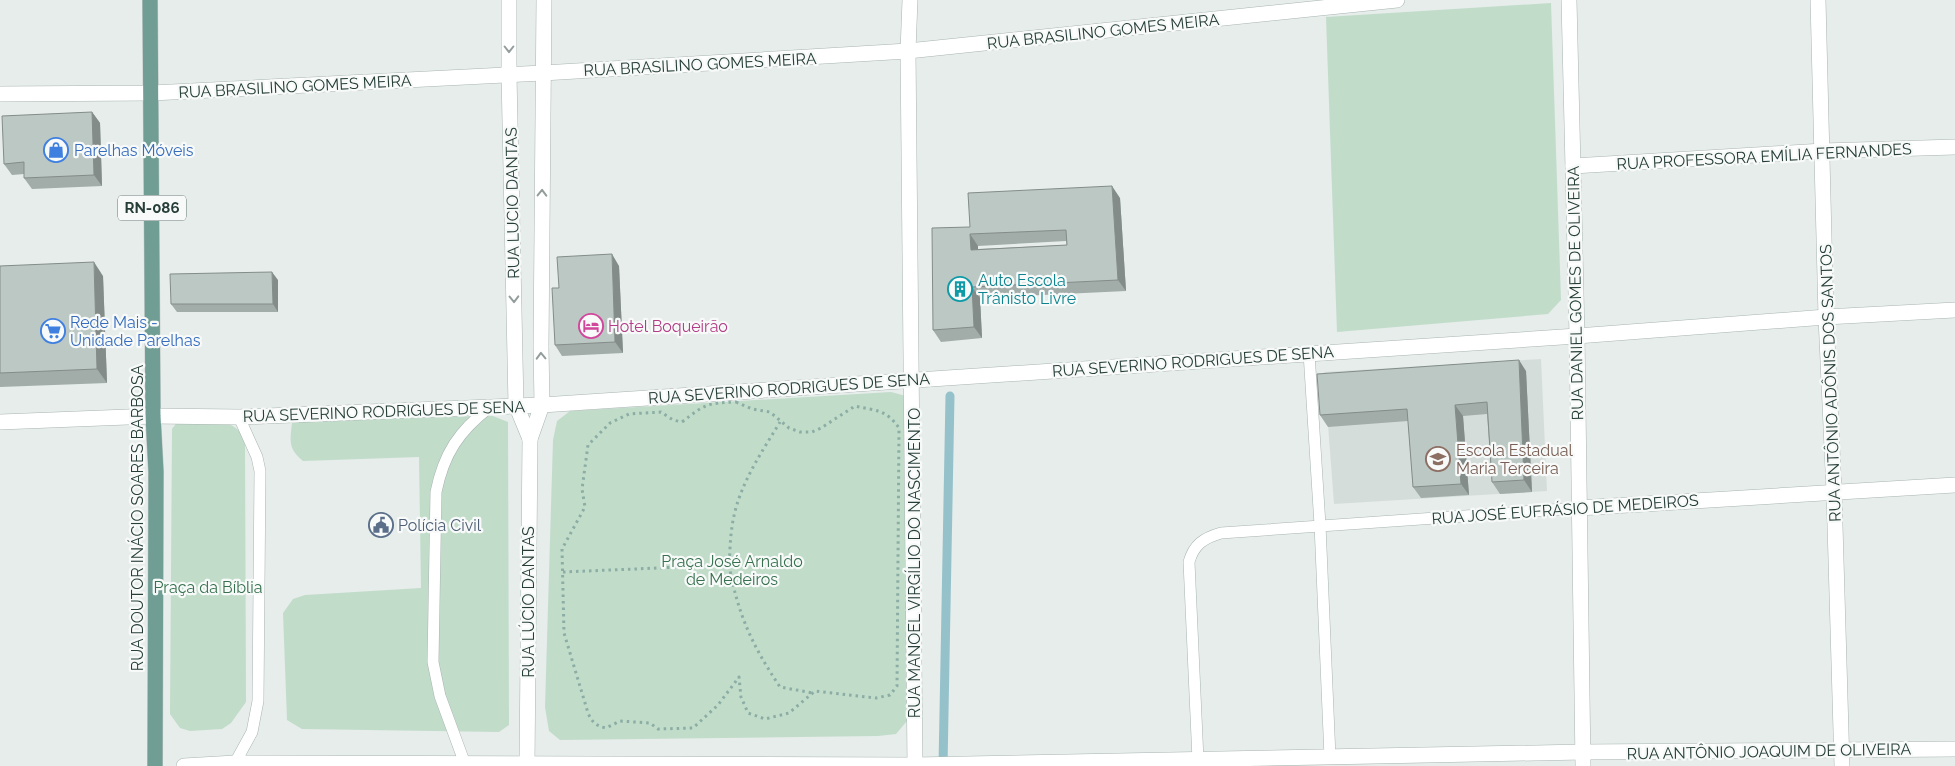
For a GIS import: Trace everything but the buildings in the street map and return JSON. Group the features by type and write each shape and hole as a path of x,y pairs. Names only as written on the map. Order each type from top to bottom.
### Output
{"main road":[{"name":"RUA DOUTOR INÁCIO SOARES BARBOSA","path":"150,0 156,472 155,766"}],"street":[{"name":"RUA LUCIO DANTAS","path":"509,0 508,75 516,405"},
{"name":"RUA LUCIO DANTAS","path":"542,405 544,0"},
{"name":"RUA MANOEL VIRGÍLIO DO NASCIMENTO","path":"910,0 908,51 913,379 915,766"},
{"name":"RUA BRASILINO GOMES MEIRA","path":"0,94 152,93 543,74 908,51 1397,0"},
{"name":"RUA DANIEL GOMES DE OLIVEIRA","path":"1569,0 1577,336 1583,759"},
{"name":"RUA ANTÔNIO ADÔNIS DOS SANTOS","path":"1818,0 1826,317 1834,491 1842,766"},
{"name":"RUA PROFESSORA EMÍLIA FERNANDES","path":"1572,166 1823,151 1955,147"},
{"name":"RUA SEVERINO RODRIGUES DE SENA","path":"0,422 154,416 239,417 542,405 1577,336 1826,317 1955,310"},
{"name":"RUA LÚCIO DANTAS","path":"516,405 530,439"},
{"name":"RUA LÚCIO DANTAS","path":"527,765 530,439 542,405"},
{"name":"RUA JOSÉ EUFRÁSIO DE MEDEIROS","path":"1579,508 1955,485"},
{"name":"RUA ANTÔNIO JOAQUIM DE OLIVEIRA","path":"184,766 235,764 915,766 1208,762 1330,757 1393,761 1583,759 1842,750 1955,749"}],"lane":[{"path":"1309,353 1320,525 1330,757"},
{"path":"465,764 440,696 433,662 436,492 440,473 458,436 471,421 490,407"},
{"path":"235,764 252,732 258,700 260,472 257,457 239,417"},
{"name":"RUA JOSÉ EUFRÁSIO DE MEDEIROS","path":"1208,762 1189,562 1192,551 1209,536 1222,533 1320,525 1579,508"}],"path":[{"path":"736,402 752,410 770,412 789,428 800,432 812,432 831,423 855,406 883,412 892,417 899,428 897,686 890,695 876,698 815,691 789,713 765,719 748,713 741,697 739,678 718,705 694,728 658,729 650,723 620,721 606,728 598,726 592,722 588,713 564,633 562,572 562,549 585,507 582,489 588,445 610,423 629,414 661,412 673,420 682,422 697,410 710,403 736,402"},
{"path":"780,422 752,469 741,493 732,526 730,565 734,593 741,617 759,656 780,687 813,693"},
{"path":"562,572 730,565"}],"shaded area":[{"name":"Escola Estadual Maria Terceira","path":"1541,359 1547,491 1334,504 1324,372"}],"green space":[{"path":"1551,3 1561,300 1548,314 1337,332 1326,17"},
{"name":"Praça José Arnaldo de Medeiros","path":"891,392 906,396 910,410 907,721 896,734 878,736 560,740 549,731 545,707 553,440 557,421 570,411"},
{"path":"493,416 508,422 509,725 499,732 302,729 287,720 283,613 293,599 305,595 421,588 419,457 303,461 292,448 292,423 297,418"},
{"name":"Praça da Bíblia","path":"178,421 219,421 234,427 240,432 245,443 246,702 231,723 222,729 190,731 180,728 170,714 172,429"}],"waterway":[{"path":"943,766 950,396"}],"place":[{"name":"Parelhas Móveis","path":"56,150"},
{"name":"Auto Escola Trânisto Livre","path":"960,289"},
{"name":"Hotel Boqueirão","path":"591,326"},
{"name":"Rede Mais - Unidade Parelhas","path":"53,331"},
{"name":"Escola Estadual Maria Terceira","path":"1438,459"},
{"name":"Polícia Civil","path":"381,525"}]}
